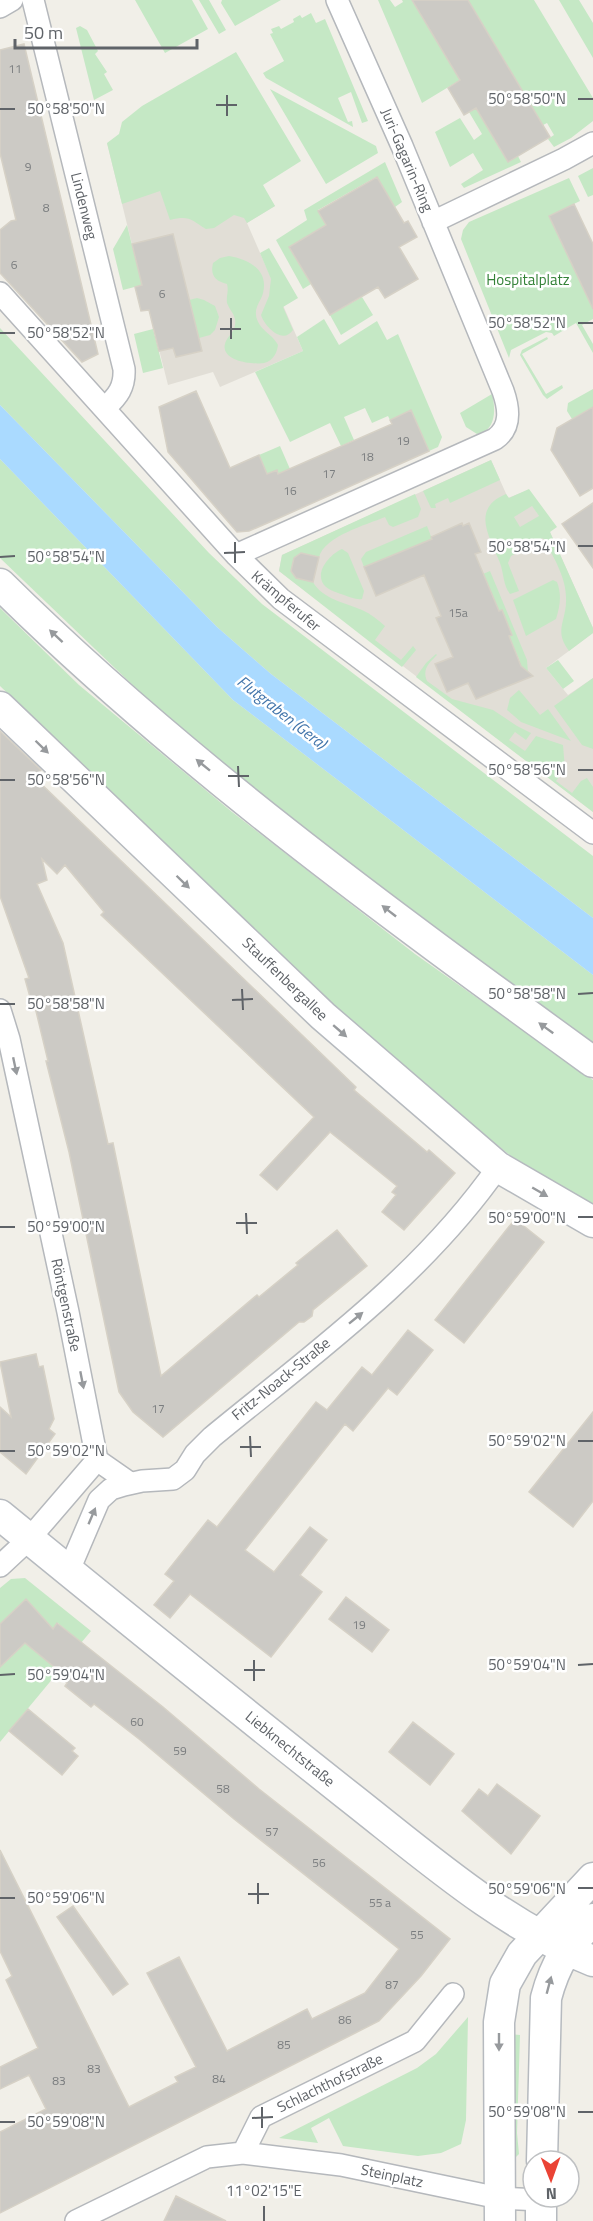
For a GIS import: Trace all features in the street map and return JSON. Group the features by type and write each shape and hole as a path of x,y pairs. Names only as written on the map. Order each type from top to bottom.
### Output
{"main road":[{"path":"0,584 111,687 258,809 432,945 593,1062"},
{"name":"Stauffenbergallee","path":"0,707 323,1016 498,1167 593,1222"},
{"name":"Liebknechtstraße","path":"0,1515 463,1885 538,1936 593,1961"},
{"path":"500,2210 499,2022 506,1984 522,1954 593,1878"},
{"path":"542,2149 546,1998 552,1973 566,1950 593,1919"}],"street":[{"path":"0,7 12,0"},
{"name":"Lindenweg","path":"33,0 124,369 120,392 105,408"},
{"name":"Juri-Gagarin-Ring","path":"337,0 433,222 593,143"},
{"path":"236,555 495,439 504,430 508,417 503,391 433,222"},
{"name":"Krämpferufer","path":"0,293 236,555 274,592 321,630 593,833"},
{"name":"Röntgenstraße","path":"0,1010 9,1039 68,1312 97,1460"},
{"name":"Fritz-Noack-Straße","path":"69,1570 99,1500 111,1489 130,1484 173,1479 185,1470 195,1454 212,1437 392,1288 432,1246 498,1167"},
{"path":"0,1566 29,1539 97,1460 130,1484"},
{"name":"Schlachthofstraße","path":"243,2152 261,2117 416,2041 453,1994"},
{"path":"76,2221 207,2157 243,2152"},
{"name":"Steinplatz","path":"243,2152 341,2165 500,2210 521,2208"}],"shaded area":[{"path":"107,143 266,192 275,206 247,223 303,351 220,387 213,372 168,385 149,310 141,311 135,287 142,285"},
{"path":"491,460 508,498 523,492 550,532 593,628 593,633 546,668 568,695 593,678 593,812 279,571 282,555"}],"green space":[{"path":"135,0 192,0 208,29 165,53"},
{"path":"199,0 209,0 226,30 219,34"},
{"path":"222,0 281,0 235,26 221,3"},
{"path":"378,0 390,0 395,7 403,2 402,0 412,0 460,80 422,103"},
{"path":"468,0 534,0 593,98 593,121 571,138 554,147 548,139 554,135 547,123 543,125"},
{"path":"559,0 579,0 593,23 593,58"},
{"path":"311,13 316,23 325,19 368,121 362,123 351,92 338,98 348,122 352,121 353,127 266,78 263,73 284,61 270,34 273,33 271,29 279,26 281,29 294,22 293,19 300,15 302,18"},
{"path":"80,26 87,30 98,51 95,54 107,72 104,74 113,90 94,100 76,28"},
{"path":"236,52 301,161 263,185 275,206 247,223 244,218 234,215 214,228 206,229 186,218 170,220 160,191 122,204 107,143 119,134 122,122 142,106"},
{"path":"270,89 376,146 378,153 326,184"},
{"path":"476,108 508,162 518,156 521,162 464,188 461,184 483,170 473,153 450,167 435,132 460,118 474,140 482,134 469,112"},
{"path":"385,162 402,202 395,207 376,177 318,210 326,225 290,247 311,284 303,289 276,240 307,220 304,210"},
{"path":"593,168 593,195 588,197 578,176"},
{"name":"Hospitalplatz","path":"569,178 580,201 549,216 593,309 593,319 582,325 593,344 593,353 576,323 554,336 546,332 511,350 509,358 461,239 463,230 469,222"},
{"path":"127,225 142,285 123,290 113,249"},
{"path":"269,248 298,298 283,307 293,330 284,336 270,329 261,315 269,296 271,279 260,253"},
{"path":"229,256 250,263 263,278 263,293 256,312 257,320 278,345 274,356 267,362 252,363 238,360 231,357 225,348 226,341 233,332 235,319 227,303 227,284 214,277 212,267 213,263 220,258"},
{"path":"362,297 373,315 341,335 330,315"},
{"path":"197,298 215,306 219,317 215,330 210,335 199,338 189,300"},
{"path":"324,319 339,345 377,321 387,340 398,334 442,437 438,447 429,451 411,410 390,420 388,416 372,423 365,408 344,417 354,440 341,446 330,423 290,442 255,372 303,351 297,337"},
{"path":"0,328 209,553 262,604 593,856 593,918 271,674 217,627 0,405"},
{"path":"153,329 163,368 143,373 134,334"},
{"path":"547,337 548,339 522,354 546,394 562,385 563,388 547,399 520,355 522,350"},
{"path":"593,389 593,407 572,419 567,411 568,403"},
{"path":"492,394 493,419 488,429 477,434 466,427 460,413"},
{"path":"280,446 290,469 279,474 277,471 262,481 259,455"},
{"path":"0,459 233,700 593,975 593,1043 317,843 190,740 0,558"},
{"path":"491,460 500,480 450,503 448,498 435,504 436,508 431,508 423,491"},
{"path":"529,489 557,527 550,532 593,628 593,633 569,651 564,644 561,631 566,606 564,582 543,538 511,556 508,563 519,591 510,594 506,587 500,563 488,534 486,516 488,507 495,500 506,494 509,498","holes":["532,506 539,516 520,527 514,517"]},
{"path":"415,494 421,509 418,517 393,527 389,525 385,517 357,528 329,543 319,557 301,553 294,558 291,570 296,578 313,582 322,593 371,615 385,626 375,640 401,660 413,646 416,650 402,667 279,571 282,555"},
{"path":"427,526 432,539 364,567 361,559 366,552"},
{"path":"342,549 348,553 364,591 362,599 332,591 322,582 324,565 332,555"},
{"path":"490,571 527,660 528,673 515,663 520,661 509,636 512,634 483,574"},
{"path":"553,580 557,582 560,596 556,619 526,636 513,600"},
{"path":"0,608 79,685 232,812 415,954 593,1080 593,1206 511,1156 349,1026 234,910 0,686"},
{"path":"436,654 426,670 427,681 452,699 493,710 531,733 526,740 515,732 509,740 525,751 536,736 563,745 565,769 556,781 572,793 581,781 587,778 593,787 593,812 416,677"},
{"path":"558,660 574,681 563,689 546,668"},
{"path":"593,678 593,749 582,745 554,706"},
{"path":"519,690 540,715 548,709 571,741 521,722 507,710 510,698"},
{"path":"25,1578 91,1631 81,1643 58,1623 53,1629 26,1599 0,1624 0,1588 11,1579"},
{"path":"25,1643 59,1671 0,1742 0,1667"},
{"path":"468,2017 466,2120 461,2144 441,2153 418,2156 343,2146 329,2118 311,2128 318,2143 279,2138 417,2068 436,2054"},
{"path":"509,2034 520,2035 517,2133 519,2154 515,2158 510,2156"}],"water":[{"name":"Flutgraben (Gera)","path":"0,405 217,627 271,674 593,918 593,975 233,700 0,459"}],"building":[{"path":"412,0 468,0 550,137 508,162 476,108 464,115 448,88 460,80"},
{"path":"24,44 98,354 82,362 0,273 0,230 11,221 16,220 0,153 0,50"},
{"path":"377,177 404,223 408,221 417,237 399,247 418,279 385,298 378,287 330,315 289,247 326,225 318,211"},
{"path":"574,204 593,244 593,309 549,216"},
{"path":"173,234 202,351 176,357 173,348 159,351 149,310 141,311 135,287 142,285 132,244"},
{"path":"196,391 230,468 259,455 267,474 277,470 278,474 392,424 390,420 411,410 429,451 249,531 237,532 168,452 159,407"},
{"path":"593,407 593,488 580,496 551,450 557,428"},
{"path":"593,503 593,568 562,524"},
{"path":"462,523 463,526 469,523 481,552 475,554 499,611 502,610 521,666 533,676 476,699 468,683 447,692 435,664 453,657 436,618 441,616 424,575 376,596 364,567 432,539 431,537"},
{"path":"301,553 319,557 313,582 296,578 291,571 294,558"},
{"path":"0,731 41,770 34,777 356,1087 354,1090 455,1173 404,1230 382,1212 396,1195 392,1192 397,1186 330,1132 277,1190 260,1175 314,1117 101,915 104,912 65,865 57,874 42,859 47,880 37,884 63,943 108,1144 113,1143 161,1376 257,1295 259,1297 298,1265 296,1263 337,1230 367,1266 313,1310 312,1316 304,1322 299,1322 163,1437 133,1412 119,1392 69,1152 35,1007 33,1008 25,979 29,978 0,896"},
{"path":"515,1219 544,1242 464,1343 435,1320"},
{"path":"408,1330 433,1350 397,1395 388,1388 353,1431 345,1424 245,1550 274,1572 310,1527 327,1540 300,1575 322,1592 271,1657 190,1594 170,1618 154,1605 174,1581 165,1574 208,1520 217,1527 316,1402 327,1410 362,1367 372,1375"},
{"path":"36,1354 39,1367 43,1366 54,1419 49,1429 55,1434 26,1474 0,1452 0,1407 11,1417 0,1362"},
{"path":"593,1412 593,1501 573,1527 529,1492"},
{"path":"346,1597 389,1630 372,1652 329,1619"},
{"path":"26,1599 53,1629 57,1623 163,1707 259,1789 450,1939 421,1976 379,2021 0,2213 0,2132 46,2109 29,2075 0,2089 0,2067 38,2048 6,1980 12,1976 0,1951 0,1850 129,2107 178,2082 175,2077 196,2067 147,1973 179,1957 227,2051 307,2009 312,2019 365,1993 399,1949 234,1819 139,1739 94,1704 91,1707 65,1686 67,1683 57,1674 59,1671 25,1643 0,1667 0,1624"},
{"path":"28,1709 75,1748 72,1751 78,1756 62,1775 9,1731"},
{"path":"413,1722 454,1754 430,1785 389,1752"},
{"path":"497,1784 540,1816 511,1854 462,1811 479,1789 488,1796"},
{"path":"73,1906 128,1984 113,1995 57,1917"},
{"path":"176,2196 226,2221 164,2221"}]}
